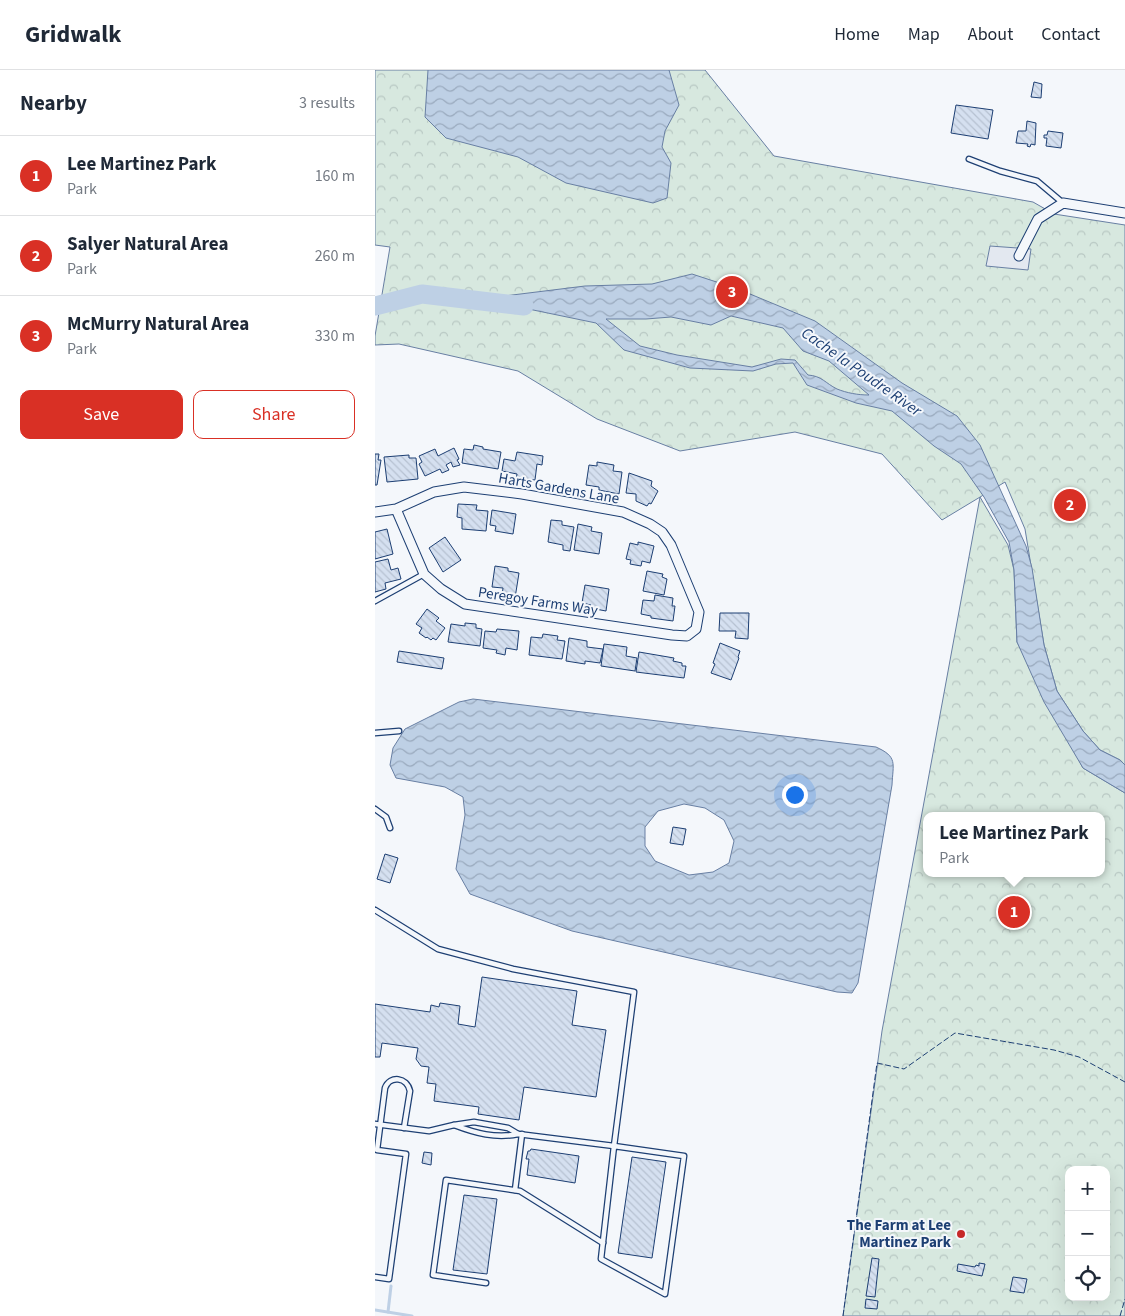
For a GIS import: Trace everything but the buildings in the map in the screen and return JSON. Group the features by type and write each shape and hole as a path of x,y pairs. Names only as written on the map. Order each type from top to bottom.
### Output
{"street":[{"path":"1019,256 1038,219 1063,203 1125,214"},
{"name":"Harts Gardens Lane","path":"375,512 396,509 434,492 464,487 522,494 623,512 662,532 671,545 699,612 696,629"},
{"name":"Peregoy Farms Way","path":"396,509 424,574 465,604 672,635 687,636 696,629"}],"lane":[{"path":"969,158 1000,171 1037,181 1063,203"},
{"path":"375,601 424,574"},
{"path":"375,733 399,731"},
{"path":"375,809 386,817 390,828"},
{"path":"375,910 437,950 513,969 634,992 614,1146 601,1259 665,1294 684,1156 614,1146 520,1134 508,1128 474,1122 429,1131 378,1125"},
{"path":"375,1277 389,1279 406,1154 377,1150 378,1125 387,1084 396,1079 409,1086 410,1091 404,1128"},
{"path":"454,1125 473,1132 506,1137 520,1134"},
{"path":"515,1190 520,1134"},
{"path":"486,1283 433,1275 446,1180 521,1191 603,1243"}],"green space":[{"path":"375,70 705,70 774,156 1033,202 1054,214 1125,225 1125,765 1120,760 1100,750 1083,731 1057,691 1044,645 1025,529 1005,482 942,520 882,454 795,432 680,451 597,419 518,371 399,344 375,345 390,247 375,245"},
{"path":"980,497 1008,545 1014,570 1017,642 1083,768 1125,793 1125,1316 843,1316 882,1031"}],"shaded area":[{"path":"990,246 1031,249 1028,270 986,266"}],"water":[{"path":"428,70 669,70 679,105 665,131 662,147 671,163 667,198 653,203 566,183 518,157 446,138 425,117"},
{"path":"692,274 738,289 815,321 902,383 957,416 980,445 1026,546 1032,568 1044,645 1057,691 1083,731 1100,750 1120,760 1125,765 1125,793 1083,768 1044,702 1017,642 1014,570 1009,542 984,497 961,464 934,446 892,411 856,403 807,385 793,363 776,364 753,371 690,368 624,350 596,323 480,299 585,286 652,284","holes":["731,316 783,328 803,351 829,361 869,395 837,389 820,378 808,375 795,360 781,359 752,367 677,355 640,346 606,319 671,317 711,325"]},
{"path":"473,699 876,747 888,754 893,762 892,785 858,983 852,993 837,992 572,931 470,894 456,869 465,815 463,797 445,787 396,778 390,765 393,748 405,729 459,702","holes":["684,804 705,808 724,820 734,841 729,863 713,872 689,875 655,861 645,846 645,827 658,811"]}],"waterway":[{"name":"Cache la Poudre River","path":"375,306 422,294 524,306"},
{"path":"388,1312 391,1286"},
{"path":"375,1310 412,1316"}],"fence":[{"path":"843,1316 877,1063 904,1069 955,1033 1054,1050 1079,1057 1125,1082"},
{"path":"1120,1316 1125,1299"}],"place":[{"name":"McMurry Natural Area","path":"732,292"},
{"name":"Salyer Natural Area","path":"1070,505"},
{"name":"Lee Martinez Park","path":"1014,912"},
{"name":"The Farm at Lee Martinez Park","path":"961,1234"}]}
